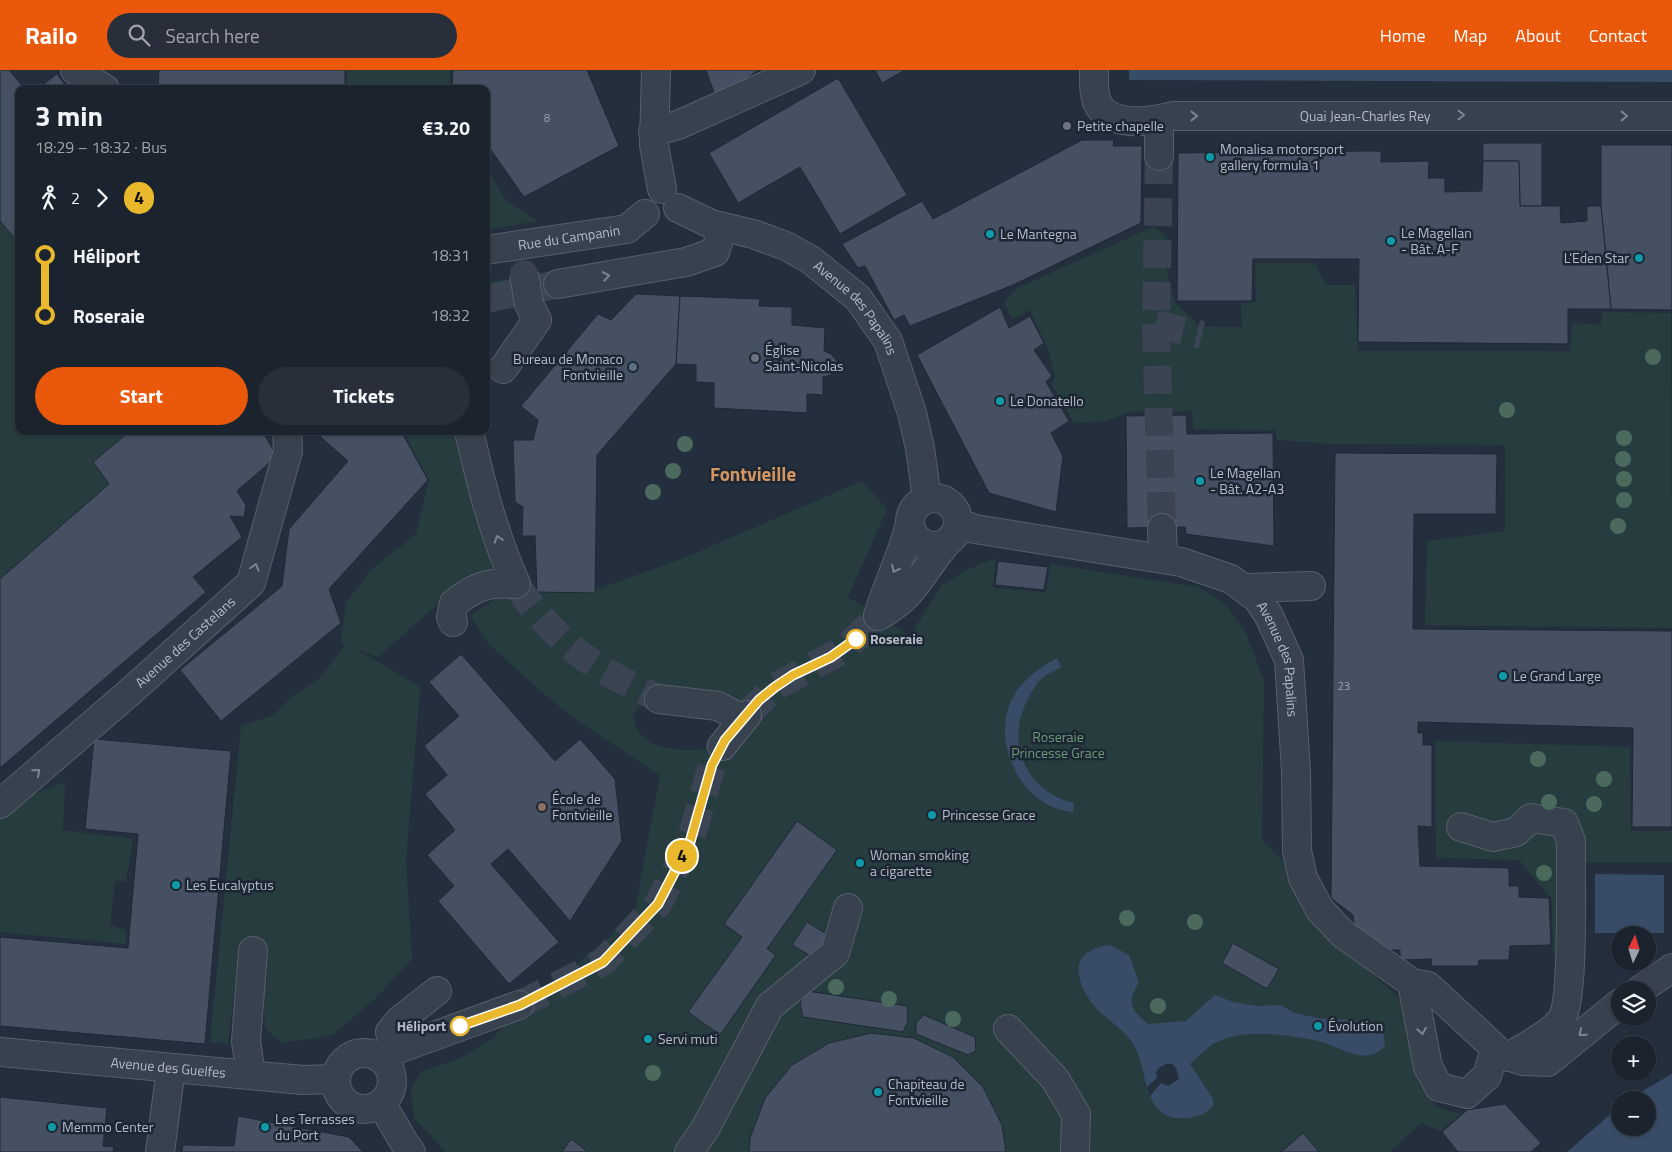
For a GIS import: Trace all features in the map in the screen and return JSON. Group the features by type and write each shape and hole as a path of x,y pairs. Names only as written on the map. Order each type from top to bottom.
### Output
{"street":[{"path":"76,70 100,85"},
{"path":"656,70 653,132 655,158 670,198"},
{"path":"653,132 678,125 801,70"},
{"name":"Quai Jean-Charles Rey","path":"1094,70 1094,89 1098,103 1109,116 1126,120 1159,120 1173,116 1672,116"},
{"path":"1159,120 1159,156"},
{"name":"Rue du Campanin","path":"490,250 627,229 645,214 653,222 662,223 673,218 670,198"},
{"name":"Avenue des Papalins","path":"670,198 723,227 753,234 786,246 811,260 858,298 888,341 912,413 920,448 927,499"},
{"path":"558,284 693,260 715,252 723,227"},
{"path":"503,370 538,320 529,304 518,246"},
{"name":"Avenue des Castelans","path":"0,804 131,691 251,583 288,451 287,435"},
{"path":"453,622 451,617 454,603 472,590 488,583 516,584 502,551 489,512 471,435"},
{"path":"927,499 942,499 949,503 954,509 954,531 908,596 895,608 878,616 888,584 902,553 915,508 927,499"},
{"path":"910,523 918,539 925,544 934,546 954,531"},
{"path":"1162,528 1164,559"},
{"name":"Avenue des Papalins","path":"954,531 975,529 1164,559 1231,579 1258,599 1269,616 1289,660 1297,851 1303,878 1320,910 1344,935 1412,983 1428,986 1455,1001 1477,1030 1501,1053"},
{"path":"1244,588 1311,586"},
{"path":"659,699 718,706 745,717 722,746"},
{"path":"1412,983 1428,1067 1439,1087 1467,1094 1487,1076 1501,1053 1533,1043 1562,1020 1569,989 1571,841 1564,823 1531,818 1516,832 1493,837 1461,827"},
{"path":"689,1152 704,1129 770,1006 835,953 848,908"},
{"path":"251,1075 246,1041 253,951"},
{"path":"1653,981 1672,968"},
{"path":"437,991 400,1020 390,1032 388,1056 392,1080 388,1096 381,1103 364,1109 347,1104 340,1097 335,1079 341,1063 356,1054 388,1056 520,1005"},
{"path":"1501,1053 1523,1061 1548,1062 1611,1010"},
{"path":"1008,1028 1055,1079 1076,1114 1075,1152"},
{"name":"Avenue des Guelfes","path":"0,1052 303,1080 335,1079"},
{"path":"160,1152 171,1068"},
{"path":"381,1103 404,1144 411,1152"}],"green space":[{"path":"0,70 9,70 22,85 15,85 15,435 264,435 277,456 237,491 246,505 244,517 230,517 242,537 194,576 206,592 0,768"},
{"path":"347,70 450,70 449,85 347,85"},
{"path":"490,174 506,201 538,221 490,229"},
{"path":"1153,227 1167,236 1166,267 1175,303 1200,326 1242,327 1241,303 1256,302 1255,263 1315,263 1326,285 1355,285 1358,351 1570,351 1573,323 1601,325 1602,312 1671,313 1672,628 1425,625 1427,541 1505,531 1505,445 1330,444 1277,440 1275,430 1193,429 1192,411 1131,412 1107,421 1074,423 1051,383 1055,378 1049,352 1030,310 1012,319 1004,302 1017,288"},
{"path":"505,279 506,293 490,297 490,281"},
{"path":"405,435 461,435 493,573 471,575 378,657 356,649 420,687 406,860 412,959 375,999 333,1035 282,1043 265,1028 260,945 240,943 228,1044 210,1042 241,726 274,715 295,694 318,680 346,645 341,643 346,603 371,570 416,534 429,480"},
{"name":"Roseraie Princesse Grace","path":"862,481 887,509 848,597 910,636 942,585 966,570 996,558 993,588 1046,592 1050,564 1198,587 1226,604 1245,631 1264,680 1262,840 1283,861 1314,923 1405,1003 1417,1082 1437,1107 1461,1114 1440,1131 1421,1123 1390,1152 1319,1152 1303,1134 1281,1152 446,1152 414,1118 410,1090 421,1072 461,1058 494,1037 505,1025 634,916 660,776 577,720 545,695 486,641 470,615 529,578 535,593 601,588 684,558","holes":["667,694 722,696 728,746 686,750 671,749 658,745 646,739 638,730 633,716 641,704"]},
{"path":"1435,741 1630,747 1631,831 1672,831 1672,862 1562,862 1560,953 1553,952 1552,899 1519,860 1436,858"},
{"path":"65,782 63,830 133,839 126,881 115,881 110,925 126,930 126,944 0,932 0,814 18,800"}],"water":[{"path":"1129,70 1672,70 1672,82 1129,80"},
{"path":"1057,658 1061,667 1041,679 1025,705 1018,737 1020,752 1034,779 1058,798 1074,803 1073,812 1055,808 1028,790 1011,762 1006,746 1007,714 1016,692 1032,675"},
{"path":"1595,874 1664,875 1664,933 1656,933 1656,926 1611,926 1611,933 1595,933"},
{"path":"1110,945 1129,955 1139,982 1133,995 1132,1005 1137,1014 1148,1024 1186,1021 1215,995 1233,1002 1258,1006 1280,1005 1295,1013 1317,1018 1375,1022 1383,1031 1385,1046 1377,1053 1359,1055 1323,1042 1290,1036 1250,1034 1224,1039 1210,1046 1190,1064 1213,1099 1213,1106 1198,1116 1187,1118 1173,1117 1163,1113 1155,1105 1146,1083 1140,1059 1132,1042 1121,1029 1096,1008 1085,992 1081,982 1079,965 1082,958 1088,952"},
{"path":"1672,1074 1672,1152 1567,1152 1611,1114 1611,1136 1656,1136 1656,1091 1643,1091"}],"pier":[{"path":"1172,1064 1176,1068 1179,1079 1168,1086 1161,1083 1150,1096 1147,1087 1157,1078 1156,1072 1160,1067"}],"building":[{"path":"0,70 9,70 22,85 15,85 15,239 0,221"},
{"path":"159,70 345,70 345,85 158,85"},
{"path":"453,70 587,70 619,146 524,197 490,149 490,85 452,85"},
{"path":"706,70 758,70 717,101"},
{"path":"875,70 905,70 882,83"},
{"path":"57,74 65,85 42,85"},
{"path":"838,78 907,195 840,234 800,167 738,203 709,153"},
{"name":"Le Mantegna","path":"1082,140 1114,140 1113,146 1142,146 1141,223 1013,285 910,326 904,315 894,320 865,266 858,268 842,244 922,201 933,219"},
{"path":"1483,143 1542,143 1542,206 1520,206 1519,161 1483,161"},
{"name":"L'Eden Star","path":"1601,145 1672,145 1672,310 1611,309 1601,206"},
{"name":"Le Magellan - Bât. A-F","path":"1381,151 1381,162 1429,161 1428,178 1445,178 1445,192 1482,191 1483,161 1519,161 1520,206 1560,206 1561,223 1587,221 1587,206 1601,206 1611,309 1568,309 1568,344 1358,342 1359,259 1253,259 1252,301 1177,301 1178,153"},
{"path":"636,294 680,296 676,364 597,455 595,593 537,592 535,536 522,536 523,507 515,502 513,440 533,440 538,420 521,406 598,314 611,320"},
{"name":"Église Saint-Nicolas","path":"680,296 760,299 759,306 792,307 792,325 825,328 824,351 831,354 837,361 831,375 823,377 823,395 807,394 807,413 714,408 714,383 696,382 696,365 676,364"},
{"name":"Le Donatello","path":"1000,307 1009,328 1030,316 1044,343 1034,350 1052,376 1046,382 1069,421 1051,433 1063,456 1056,512 989,493 917,355"},
{"name":"Le Magellan - Bât. A2-A3","path":"1186,415 1187,434 1273,433 1274,546 1186,534 1185,527 1127,528 1126,416"},
{"path":"125,435 264,435 277,456 237,491 246,505 244,517 230,516 242,537 193,577 206,592 0,768 0,579 109,484 93,462"},
{"path":"319,435 403,435 428,480 329,589 341,623 221,721 180,670 282,586 289,529 348,461"},
{"name":"Le Grand Large","path":"1335,453 1497,454 1496,514 1414,514 1413,629 1672,631 1672,827 1632,827 1633,728 1418,722 1418,733 1423,733 1423,745 1432,745 1432,827 1418,826 1420,866 1509,868 1509,886 1519,886 1519,897 1549,898 1551,945 1510,946 1509,960 1479,960 1478,966 1431,966 1432,959 1400,960 1400,950 1386,950 1354,926 1353,915 1331,898"},
{"path":"998,561 1048,567 1044,590 995,585"},
{"name":"École de Fontvieille","path":"461,654 555,761 580,739 615,779 622,841 570,921 508,849 491,864 559,942 509,984 438,901 454,886 427,855 455,830 425,794 447,775 424,746 459,716 429,682"},
{"name":"Les Eucalyptus","path":"94,739 231,751 205,1044 0,1026 0,937 128,948 138,834 85,829"},
{"path":"797,821 837,850 767,949 776,955 720,1035 688,1012 742,937 724,924"},
{"path":"807,922 828,935 814,958 792,945"},
{"path":"1233,943 1279,969 1267,989 1222,963"},
{"path":"807,991 907,1006 908,1021 903,1032 803,1017 800,1003"},
{"path":"924,1015 975,1037 976,1051 968,1055 916,1034 916,1023"},
{"name":"Chapiteau de Fontvieille","path":"871,1033 914,1038 953,1057 983,1087 1002,1125 1006,1152 749,1152 750,1138 765,1098 792,1065 829,1043"},
{"name":"Memmo Center","path":"0,1097 107,1108 103,1146 114,1147 113,1152 0,1152"},
{"path":"1505,1104 1541,1143 1531,1152 1458,1152 1442,1132 1467,1110"},
{"name":"Les Terrasses du Port","path":"238,1116 349,1137 363,1152 182,1152 183,1145 234,1146"},
{"path":"1303,1133 1319,1152 1281,1152"},
{"path":"571,1139 588,1152 562,1152"}],"tunnel":[{"path":"1159,156 1156,324 1162,528"},
{"path":"490,298 558,284"},
{"path":"1156,324 1202,335"},
{"path":"516,584 547,624 574,649 601,669 659,699"},
{"path":"747,715 775,687 846,648 878,616"},
{"path":"519,1005 603,962 658,904 690,842 712,765 722,746"}],"bus line":[{"name":"4","path":"460,1026 520,1005 603,962 658,904 690,842 712,765 725,740 759,700 775,687 793,675 831,657 856,639"}],"place":[{"name":"Petite chapelle","path":"1067,126"},
{"name":"Monalisa motorsport gallery formula 1","path":"1210,157"},
{"name":"Le Mantegna","path":"990,234"},
{"name":"Le Magellan - Bât. A-F","path":"1391,241"},
{"name":"L'Eden Star","path":"1639,258"},
{"name":"Église Saint-Nicolas","path":"755,358"},
{"name":"Bureau de Monaco Fontvieille","path":"633,367"},
{"name":"Le Donatello","path":"1000,401"},
{"name":"Le Magellan - Bât. A2-A3","path":"1200,481"},
{"name":"Roseraie","path":"856,639"},
{"name":"Le Grand Large","path":"1503,676"},
{"name":"École de Fontvieille","path":"542,807"},
{"name":"Princesse Grace","path":"932,815"},
{"name":"Woman smoking a cigarette","path":"860,863"},
{"name":"Les Eucalyptus","path":"176,885"},
{"name":"Héliport","path":"460,1026"},
{"name":"Évolution","path":"1318,1026"},
{"name":"Servi muti","path":"648,1039"},
{"name":"Chapiteau de Fontvieille","path":"878,1092"},
{"name":"Memmo Center","path":"52,1127"},
{"name":"Les Terrasses du Port","path":"265,1127"}],"district":[{"name":"Fontvieille","path":"753,474"}]}
